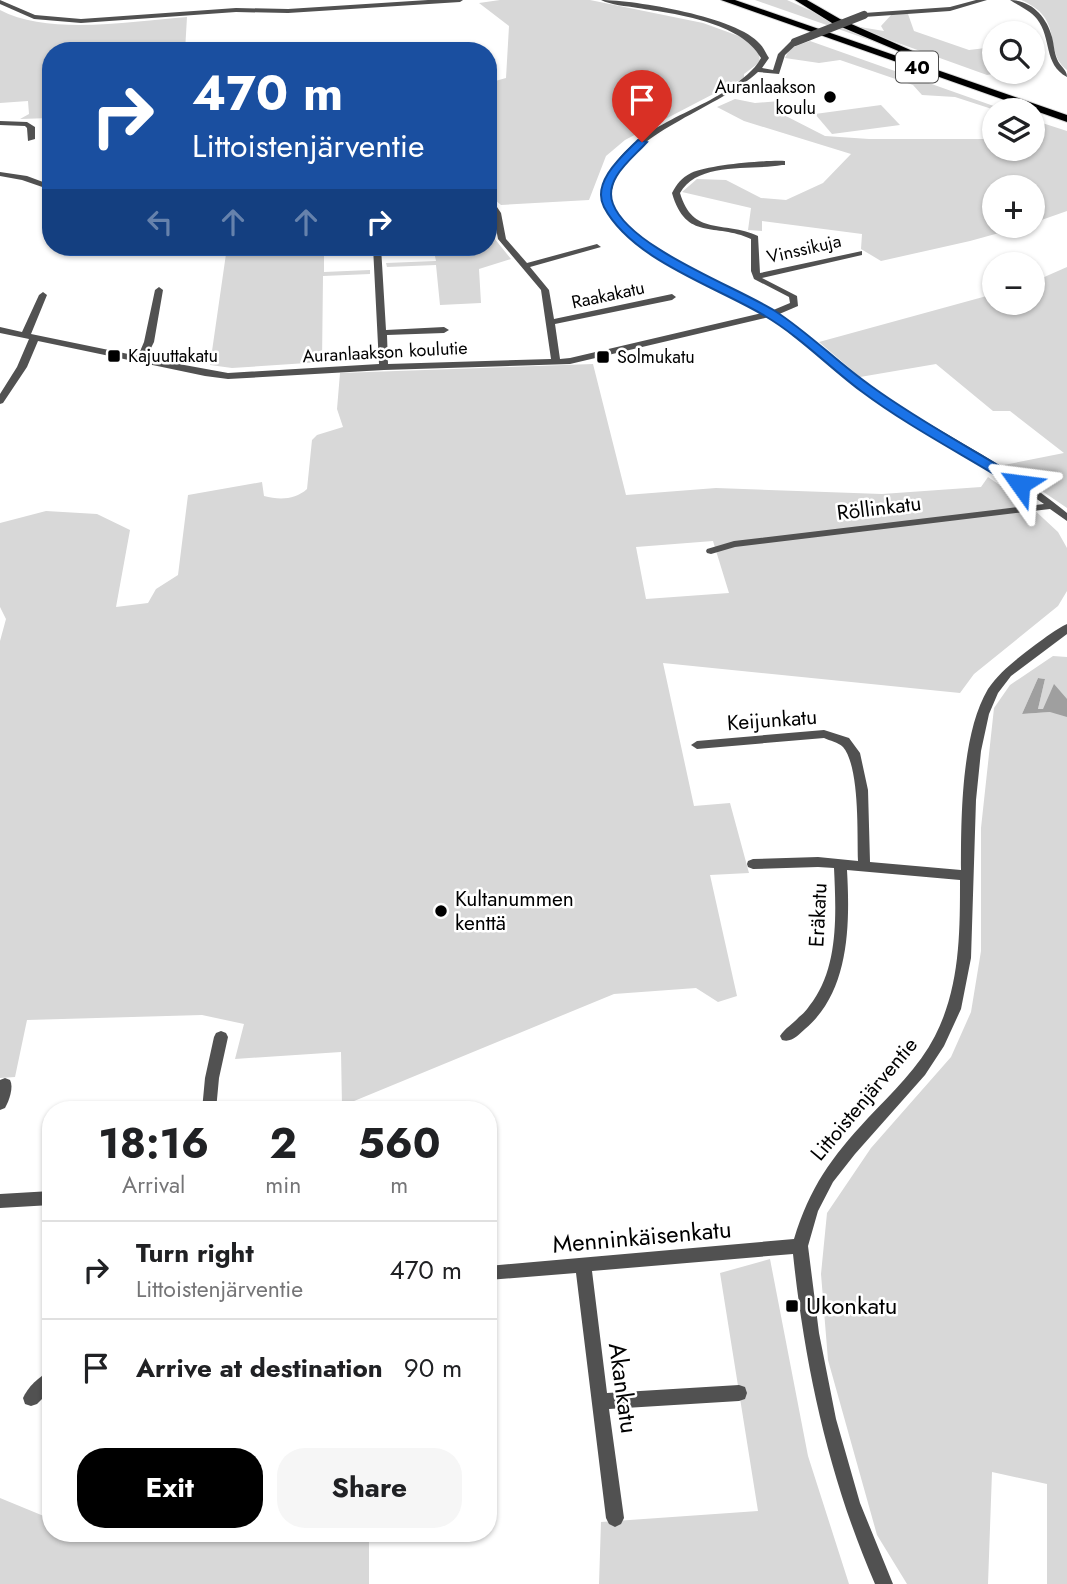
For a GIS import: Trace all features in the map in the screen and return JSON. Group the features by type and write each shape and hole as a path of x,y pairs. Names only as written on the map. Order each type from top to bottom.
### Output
{"highway":[{"path":"714,0 768,15"},
{"name":"40","path":"726,0 1067,120"},
{"name":"40","path":"748,0 1067,111"},
{"path":"800,0 861,33 974,78"}],"street":[{"path":"4,2 34,17 81,21 226,10 288,11 460,0"},
{"path":"604,0 706,21 738,31 753,40 764,53 764,61 729,93 661,130 629,152 612,174 606,198 620,222 653,251 771,314 868,390 1034,492 1067,518"},
{"path":"756,70 776,72 782,54 795,42 864,15 950,9 984,0"},
{"path":"1013,0 1025,4 1043,18 1048,27 1055,62 1067,75"},
{"path":"0,123 27,124 31,127 32,139"},
{"path":"771,314 789,308 795,304 795,299 790,294 764,283 757,276 755,238 745,233 693,223 682,211 676,191 681,184 701,171 782,163"},
{"path":"0,174 42,185"},
{"path":"497,213 501,236 545,290 556,362"},
{"path":"525,266 597,247"},
{"name":"Vinssikuja","path":"757,276 859,253"},
{"path":"378,256 384,367"},
{"path":"141,359 149,342 159,290"},
{"path":"0,401 22,367 43,295"},
{"name":"Raakakatu","path":"551,322 672,298"},
{"name":"Auranlaakson koulutie","path":"0,330 220,376 384,367 556,362 589,358 771,314"},
{"path":"382,333 444,330"},
{"name":"Röllinkatu","path":"711,551 734,544 1053,506"},
{"name":"Littoistenjärventie","path":"884,1584 855,1513 838,1457 813,1352 800,1246 810,1208 827,1176 927,1061 946,1030 962,978 966,929 967,827 974,754 985,705 1001,680 1013,668 1067,628"},
{"name":"Keijunkatu","path":"697,745 824,734 845,741 854,753 862,790 864,866"},
{"path":"753,864 840,864"},
{"name":"Eräkatu","path":"787,1036 817,1009 834,969 843,926 840,864 967,876"},
{"path":"210,1101 221,1037"},
{"path":"0,1104 5,1084"},
{"path":"0,1201 42,1199"},
{"name":"Menninkäisenkatu","path":"497,1272 800,1246"},
{"name":"Akankatu","path":"583,1265 615,1518"},
{"path":"31,1398 42,1388"},
{"path":"601,1401 739,1393"}],"shaded area":[{"path":"500,0 590,0 703,23 747,39 759,54 760,62 744,74 744,78 625,140 606,156 589,200 501,205 497,202 497,80 506,78 509,26 479,3"},
{"path":"755,0 787,0 889,46 887,46"},
{"path":"1021,0 1067,0 1067,70 1056,53 1044,16"},
{"path":"0,10 42,23 66,25 187,17 186,42 42,42 42,118 20,119 29,114 28,101 0,103"},
{"path":"892,14 908,14 914,31 969,50 982,48 982,73 848,25 884,31 881,26"},
{"path":"810,41 982,102 982,106 955,97 922,95 913,85 840,60 819,63 785,58 790,48"},
{"path":"735,99 755,103 780,101 780,113 825,136 869,139 982,139 982,161 1045,161 1045,124 1067,131 1067,211 1045,219 1045,175 982,175 982,238 970,241 881,261 861,249 862,234 762,221 762,231 748,230 751,208 682,192 697,179 726,180 761,198 786,200 823,183 851,154 744,121 717,107"},
{"path":"881,105 900,125 832,134 815,114"},
{"path":"497,242 511,259 479,269 481,303 440,305 436,265 387,267 386,263 436,261 435,256 497,256"},
{"path":"226,256 324,256 324,272 370,270 370,274 323,276 322,362 232,368 210,365"},
{"path":"1067,267 1067,508 1004,465 1064,453 1010,411 993,411 936,364 860,377 819,342 982,297 982,315 1045,315 1045,277"},
{"path":"593,364 626,495 716,488 882,494 981,487 988,477 1030,506 1058,532 1067,548 1067,591 1058,606 974,674 960,693 663,663 694,806 730,803 749,873 710,875 737,996 718,1002 696,988 614,994 354,1101 342,1101 341,1052 235,1059 244,1024 202,1015 27,1020 15,1077 0,1078 0,641 6,619 0,607 0,523 46,511 97,514 130,530 116,607 148,603 156,589 178,575 188,495 262,482 264,496 281,498 302,493 307,489 312,440 317,435 343,427 337,409 340,373","holes":["713,541 729,593 646,599 636,547"]},
{"path":"1053,656 1067,657 1067,1584 1047,1584 1047,1484 992,1472 988,1584 907,1584 877,1535 828,1360 821,1274 827,1213 871,1148 951,1057 971,1012 981,951 981,828 994,708 1010,685","holes":["1038,678 1045,679 1038,709 1050,712 1022,714"]},
{"path":"1038,678 1045,679 1038,709 1043,709 1054,684 1067,699 1067,717 1050,712 1022,714"},
{"path":"770,1259 808,1456 849,1584 599,1584 601,1522 758,1511 720,1273"},
{"path":"0,1498 42,1515 42,1542 369,1542 369,1584 0,1584"}],"place":[{"name":"Auranlaakson koulu","path":"830,97"},
{"name":"Kajuuttakatu","path":"114,356"},
{"name":"Solmukatu","path":"603,357"},
{"name":"Kultanummen kenttä","path":"441,911"},
{"name":"Ukonkatu","path":"792,1306"}],"route":[{"path":"642,142 621,160 612,174 606,192 612,212 640,241 662,257 771,314 868,390 1020,484"}]}
